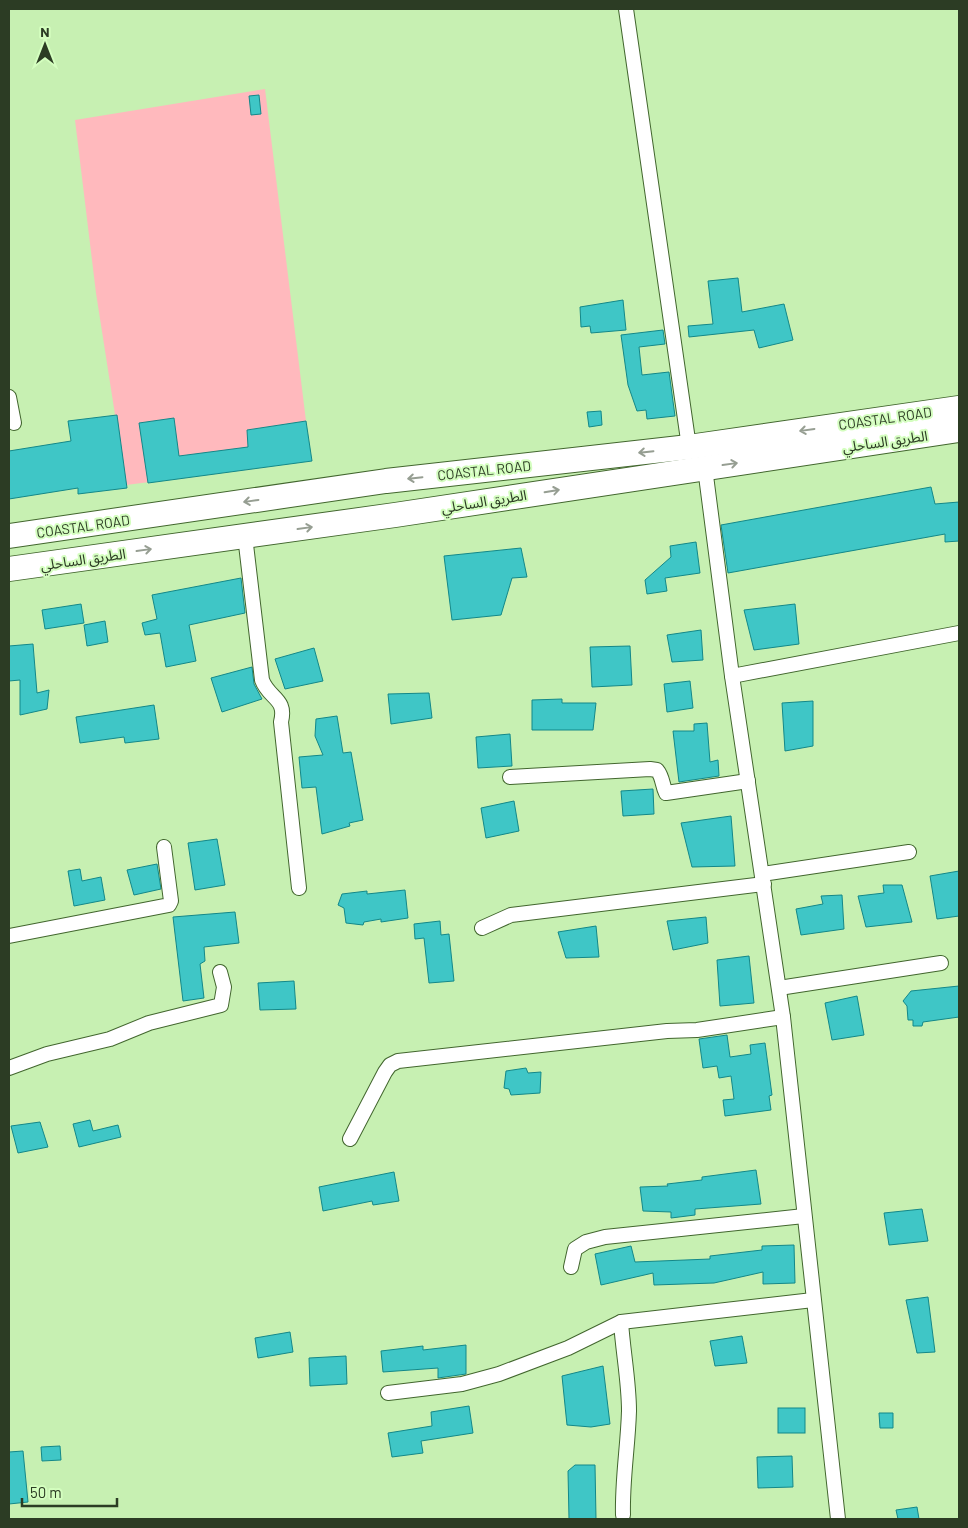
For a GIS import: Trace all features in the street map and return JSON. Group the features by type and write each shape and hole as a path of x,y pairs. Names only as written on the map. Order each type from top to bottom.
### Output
{"highway":[{"name":"COASTAL ROAD","path":"9,536 386,481 689,447 959,408"},
{"name":"الطريق الساحلي","path":"9,569 245,536 959,430"},
{"path":"386,481 395,514"}],"street":[{"path":"626,9 689,447"},
{"path":"9,397 14,423"},
{"path":"705,468 732,676 783,1017 838,1519"},
{"path":"245,536 262,680 265,689 282,704 284,710 281,722 299,888"},
{"path":"732,676 959,633"},
{"path":"510,777 650,769 657,770 661,774 666,793 748,781"},
{"path":"9,936 169,906 171,901 164,847"},
{"path":"482,928 511,915 763,879 908,852"},
{"path":"779,988 941,962"},
{"path":"9,1068 47,1054 110,1039 149,1023 221,1005 224,987 220,972"},
{"path":"350,1139 385,1072 390,1065 398,1061 667,1031 697,1030 783,1017"},
{"path":"571,1267 575,1249 586,1242 605,1237 804,1216"},
{"path":"388,1393 462,1384 500,1374 568,1348 621,1322 813,1300"},
{"path":"621,1322 629,1409 627,1445 622,1475 622,1515"}],"shaded area":[{"path":"265,89 306,421 247,430 252,469 126,485 96,293 75,120"}],"building":[{"path":"259,95 261,114 251,115 249,96"},
{"path":"738,278 742,312 784,304 793,340 759,348 754,330 689,337 688,326 713,324 708,281"},
{"path":"623,300 626,330 591,333 590,326 581,327 580,307"},
{"path":"663,330 665,344 639,347 642,375 669,372 675,416 647,419 646,410 637,411 628,385 621,335"},
{"path":"601,411 602,425 589,427 587,412"},
{"path":"117,415 127,488 78,494 78,488 9,499 9,451 71,441 68,421"},
{"path":"174,418 179,456 248,447 247,430 306,421 312,461 148,483 139,423"},
{"path":"931,487 935,504 959,502 959,541 945,542 945,534 728,573 721,525"},
{"path":"696,542 700,573 665,578 667,591 647,594 645,580 671,557 670,546"},
{"path":"521,548 527,577 512,578 501,615 452,620 444,556"},
{"path":"241,578 245,613 189,625 196,661 166,667 160,633 145,635 142,623 157,619 152,595"},
{"path":"81,604 84,623 45,629 42,610"},
{"path":"795,604 799,644 754,650 744,610"},
{"path":"105,621 108,642 87,646 84,625"},
{"path":"701,630 703,660 672,662 667,635"},
{"path":"33,644 37,693 49,690 47,709 20,715 20,680 9,681 9,646"},
{"path":"630,646 632,685 592,687 590,647"},
{"path":"314,648 323,681 285,689 275,659"},
{"path":"252,667 254,684 262,699 222,712 211,678"},
{"path":"690,681 693,708 667,712 664,684"},
{"path":"429,693 432,718 391,724 388,694"},
{"path":"562,699 562,703 596,703 593,730 532,730 532,700"},
{"path":"813,701 813,746 785,751 782,703"},
{"path":"154,705 159,739 125,743 124,737 80,743 76,717"},
{"path":"337,716 343,753 351,752 363,820 349,823 350,826 322,834 316,787 302,788 299,757 323,755 315,736 316,719"},
{"path":"707,723 710,762 718,760 719,776 679,782 673,731 694,731 694,724"},
{"path":"510,734 512,766 478,768 476,737"},
{"path":"653,789 654,814 623,816 621,791"},
{"path":"514,801 519,831 486,838 481,808"},
{"path":"731,816 735,866 692,867 681,823"},
{"path":"217,839 225,885 195,890 188,843"},
{"path":"157,864 161,889 134,895 127,870"},
{"path":"80,869 82,881 101,877 105,900 74,906 68,871"},
{"path":"959,871 959,916 937,919 930,876"},
{"path":"883,885 902,885 912,922 866,927 858,896 884,893"},
{"path":"405,890 408,918 381,922 381,919 364,922 363,925 346,923 344,908 338,905 342,894 367,891 367,894"},
{"path":"842,895 844,929 801,935 796,909 823,904 821,896"},
{"path":"235,912 239,943 204,947 205,961 200,964 204,998 183,1001 173,917"},
{"path":"706,917 708,943 673,950 667,921"},
{"path":"440,921 441,935 449,934 454,981 429,983 424,938 415,939 414,924"},
{"path":"596,926 599,957 566,958 558,932"},
{"path":"749,956 754,1003 720,1006 717,960"},
{"path":"294,981 296,1009 260,1010 258,983"},
{"path":"959,986 959,1017 923,1022 922,1026 913,1026 913,1020 908,1020 907,1006 903,1001 911,991"},
{"path":"857,996 864,1035 832,1040 825,1003"},
{"path":"727,1035 730,1057 751,1054 750,1045 765,1043 772,1095 769,1096 771,1110 725,1116 723,1100 734,1099 731,1076 719,1078 717,1066 703,1068 699,1039"},
{"path":"526,1068 528,1073 541,1072 540,1093 511,1095 509,1089 504,1088 506,1071"},
{"path":"90,1120 93,1131 118,1125 121,1137 79,1147 73,1124"},
{"path":"40,1122 48,1147 18,1153 11,1126"},
{"path":"756,1170 761,1204 695,1209 695,1215 671,1218 671,1212 643,1211 640,1187 668,1186 667,1184 702,1180 702,1177"},
{"path":"394,1172 399,1201 373,1205 372,1201 323,1211 319,1187"},
{"path":"922,1209 928,1241 889,1245 884,1213"},
{"path":"794,1245 795,1283 763,1284 763,1272 714,1283 654,1285 653,1273 601,1285 595,1254 631,1246 635,1262 710,1259 710,1256 762,1250 762,1246"},
{"path":"928,1297 935,1352 917,1353 906,1300"},
{"path":"290,1332 293,1352 258,1358 255,1338"},
{"path":"742,1336 747,1363 715,1366 710,1341"},
{"path":"466,1345 466,1374 438,1378 438,1368 383,1372 381,1351 423,1346 423,1350"},
{"path":"346,1356 347,1384 310,1386 309,1358"},
{"path":"603,1366 610,1424 591,1427 567,1425 562,1376"},
{"path":"469,1406 473,1433 421,1441 423,1453 392,1457 388,1433 432,1426 431,1412"},
{"path":"778,1408 805,1408 805,1433 778,1433"},
{"path":"879,1413 893,1413 893,1428 880,1428"},
{"path":"60,1446 61,1460 42,1461 41,1447"},
{"path":"23,1451 28,1502 9,1504 9,1452"},
{"path":"792,1456 793,1487 758,1488 757,1457"},
{"path":"575,1465 595,1465 596,1519 569,1519 568,1471"},
{"path":"917,1507 919,1519 898,1519 896,1510"}]}
